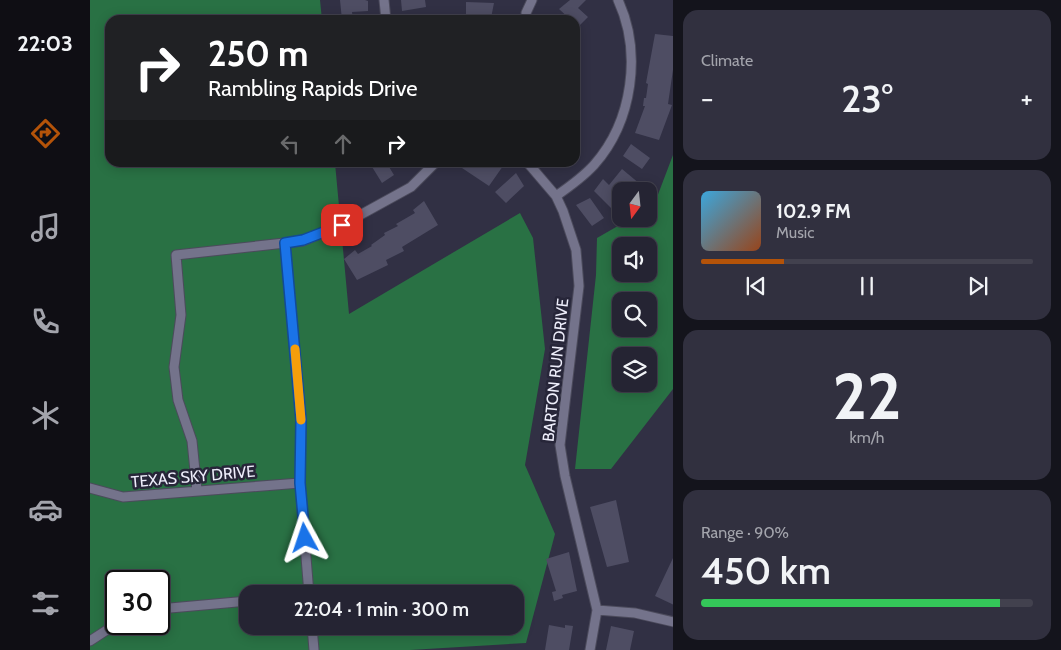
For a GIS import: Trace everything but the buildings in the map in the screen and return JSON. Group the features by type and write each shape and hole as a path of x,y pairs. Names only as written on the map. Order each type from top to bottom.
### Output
{"street":[{"path":"384,0 386,15"},
{"path":"526,12 532,0"},
{"path":"556,196 576,182 595,164 613,136 624,109 630,80 632,55 629,34 618,0"},
{"path":"197,491 192,441 178,400 174,367 181,315 176,255 303,240 342,225 411,188 431,167"},
{"name":"BARTON RUN DRIVE","path":"531,167 556,196 567,220 576,250 579,286 560,445 565,476 597,610 590,650"},
{"path":"285,243 301,420 300,483 309,585"},
{"name":"TEXAS SKY DRIVE","path":"90,488 123,497 300,483"},
{"path":"170,608 239,602"},
{"path":"597,610 635,613 673,622"},
{"path":"90,641 105,631"},
{"path":"313,635 314,650"},
{"path":"90,646 94,650"}],"green space":[{"path":"90,0 320,0 322,15 105,15 105,167 335,167 349,314 520,213 533,238 545,349 525,465 555,534 526,643 410,650 90,650"},
{"path":"673,155 673,389 611,469 575,469 596,275 597,238 614,228 658,228 658,194"}],"slow traffic":[{"path":"295,349 301,420"}],"route":[{"path":"305,538 300,483 301,420 285,243 303,240 342,225"}]}
